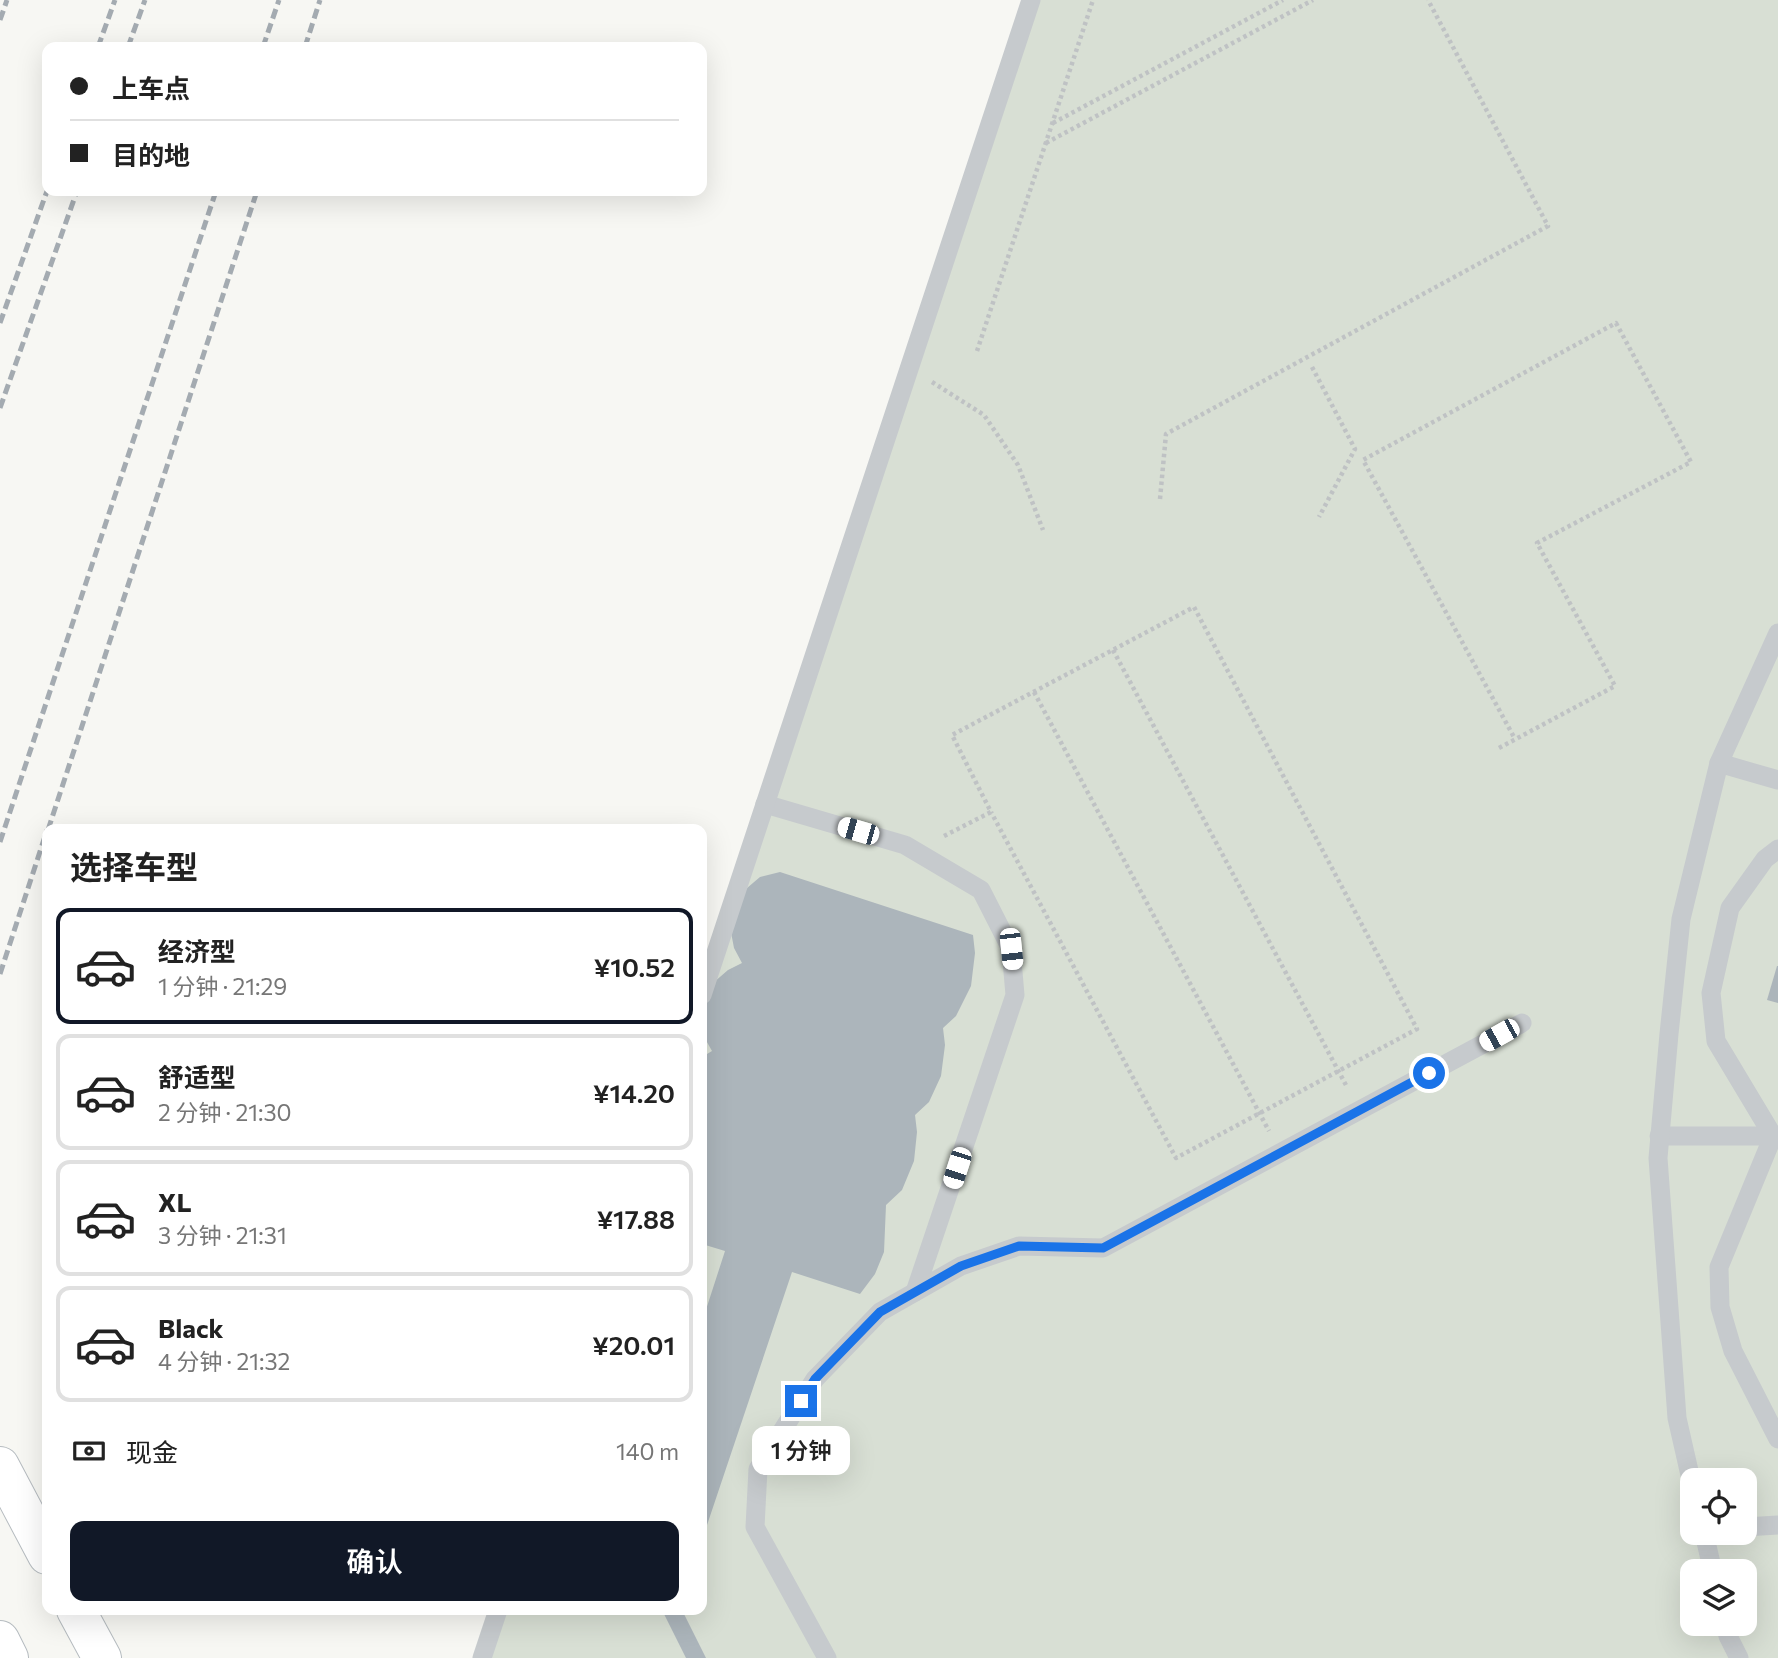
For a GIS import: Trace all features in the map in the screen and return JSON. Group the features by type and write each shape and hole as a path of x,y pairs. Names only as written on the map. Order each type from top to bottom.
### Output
{"main road":[{"path":"0,1466 42,1546"},
{"path":"79,1615 102,1658"},
{"path":"0,1640 9,1658"}],"lane":[{"path":"707,980 1031,0"},
{"path":"1688,1468 1677,1418 1658,1158 1681,919 1719,763 1778,633"},
{"path":"1719,763 1778,780"},
{"path":"765,804 905,845 981,890 1011,949 1015,995 915,1292"},
{"path":"1775,1136 1716,1041 1711,993 1730,908 1765,859 1778,849"},
{"path":"827,1658 755,1527 758,1469 815,1379 880,1312 961,1266 1019,1246 1103,1248 1522,1023"},
{"path":"1659,1136 1775,1136"},
{"path":"1775,1136 1719,1267 1720,1307 1733,1351 1778,1439"},
{"path":"1757,1526 1778,1525"},
{"path":"482,1658 496,1615"},
{"path":"1728,1636 1739,1658"}],"path":[{"path":"977,351 1093,0"},
{"path":"1052,124 1283,0"},
{"path":"1046,143 1313,0"},
{"path":"1160,499 1166,434 1548,226 1428,0"},
{"path":"1499,748 1615,686 1536,543 1691,462 1616,323 1363,460 1515,739"},
{"path":"1312,367 1355,449 1319,517"},
{"path":"909,368 984,415 1018,465 1043,530"},
{"path":"1194,607 1417,1029 1176,1158 952,735 1034,692 1194,607"},
{"path":"1113,649 1360,1110"},
{"path":"1034,692 1280,1153"},
{"path":"915,852 991,812"}],"shaded area":[{"path":"1031,0 1778,0 1778,1658 482,1658 496,1615 707,1615 707,980"}],"building":[{"path":"780,872 973,935 975,953 971,986 956,1016 943,1028 945,1045 941,1076 929,1102 915,1115 917,1132 914,1161 902,1190 886,1205 884,1252 875,1274 860,1294 792,1272 707,1525 707,1307 725,1251 707,1246 707,1054 712,1051 707,1042 707,993 713,983 728,970 742,963 734,948 729,922 740,894 760,877"},
{"path":"1778,966 1778,1003 1767,1000"},
{"path":"664,1615 684,1615 706,1658 686,1658"}],"railway":[{"path":"0,20 7,0"},
{"path":"100,42 115,0"},
{"path":"130,42 145,0"},
{"path":"265,42 279,0"},
{"path":"307,42 320,0"},
{"path":"0,323 45,196"},
{"path":"0,408 75,196"},
{"path":"0,842 214,196"},
{"path":"50,824 255,196"},
{"path":"0,974 42,845"}],"route":[{"path":"801,1401 815,1379 880,1312 961,1266 1019,1246 1103,1248 1429,1073"}]}
